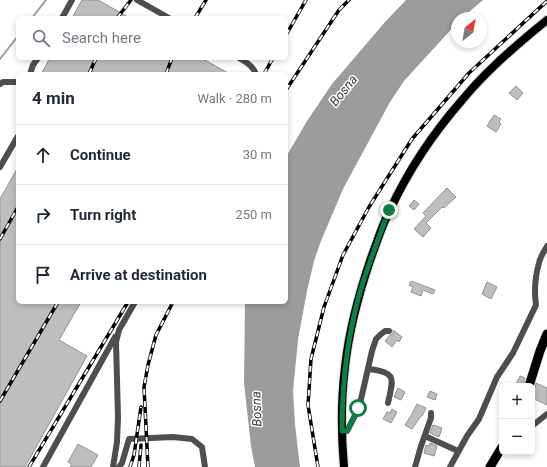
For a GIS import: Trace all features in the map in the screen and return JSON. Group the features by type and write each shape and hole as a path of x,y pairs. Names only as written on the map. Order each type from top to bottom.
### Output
{"highway":[{"path":"531,383 540,351 547,336"},
{"path":"490,467 499,452"}],"main road":[{"path":"344,467 342,406 345,366 352,326 375,246 389,210 409,173 437,131 463,98 488,71 515,46 547,20"}],"street":[{"path":"63,16 72,0"},
{"path":"137,0 166,16"},
{"path":"31,72 37,60"},
{"path":"243,60 255,69 256,72"},
{"path":"0,84 4,82 16,82"},
{"path":"0,167 16,139"},
{"path":"450,467 466,436 479,420 497,377 513,352 536,305 535,280 539,263 547,246"},
{"path":"43,467 134,304"},
{"path":"113,467 117,442 118,417 116,342 119,330"},
{"path":"342,431 347,431 358,408 376,340 385,331 389,331"},
{"path":"368,369 384,371 391,376 392,380 388,403"},
{"path":"415,467 431,418 431,413"},
{"path":"535,424 547,414"},
{"path":"425,436 458,451"},
{"path":"119,467 122,463 129,439 173,437 192,440 202,447 205,467"}],"water":[{"name":"Bosna","path":"406,0 483,0 469,12 451,12 451,30 404,81 390,102 343,189 314,261 298,340 293,391 300,467 255,467 251,446 244,383 245,304 288,304 288,154 307,121 332,84 385,22"}],"building":[{"path":"82,0 98,0 126,16 73,16"},
{"path":"49,60 205,60 226,72 42,72"},
{"path":"516,86 523,93 517,100 509,93"},
{"path":"494,115 501,119 499,122 501,124 496,132 487,126"},
{"path":"16,171 16,304 80,304 59,340 87,356 25,467 0,467 0,199"},
{"path":"447,188 456,197 444,208 442,207 426,223 431,228 423,237 414,229 426,216 423,213"},
{"path":"414,200 419,204 414,210 409,206"},
{"path":"411,281 435,290 433,294 423,290 421,296 411,292 413,287 409,285"},
{"path":"487,282 497,287 491,299 482,294"},
{"path":"393,330 402,337 399,342 397,340 392,347 385,341 390,335 393,334"},
{"path":"520,376 525,378 524,383 516,383"},
{"path":"536,383 547,388 547,405 535,399"},
{"path":"398,388 405,392 401,400 394,397"},
{"path":"430,391 437,394 435,400 427,397"},
{"path":"417,404 426,408 412,429 405,425"},
{"path":"392,409 397,412 391,423 383,419 387,412 390,413"},
{"path":"433,425 442,428 439,437 430,433"},
{"path":"430,443 437,446 434,456 424,453 426,445 429,446"},
{"path":"78,444 98,455 91,467 70,467 72,464 68,462"}],"waterway":[{"path":"34,16 46,0"},
{"path":"0,59 16,39"}],"railway":[{"path":"119,16 131,0"},
{"path":"196,16 206,0"},
{"path":"288,32 306,0"},
{"path":"288,87 339,10 349,0"},
{"path":"318,467 308,405 311,359 324,307 343,255 369,207 412,139 469,73 547,1"},
{"path":"90,72 95,60"},
{"path":"167,72 171,60"},
{"path":"265,72 272,60"},
{"path":"0,239 16,211"},
{"path":"0,401 57,304"},
{"path":"29,467 127,304"},
{"path":"148,467 144,387 156,335 172,304"},
{"path":"130,467 134,455 141,407"},
{"path":"139,467 141,445"}],"route":[{"path":"358,408 347,431 342,431 345,366 352,326 375,246 389,210"}]}
